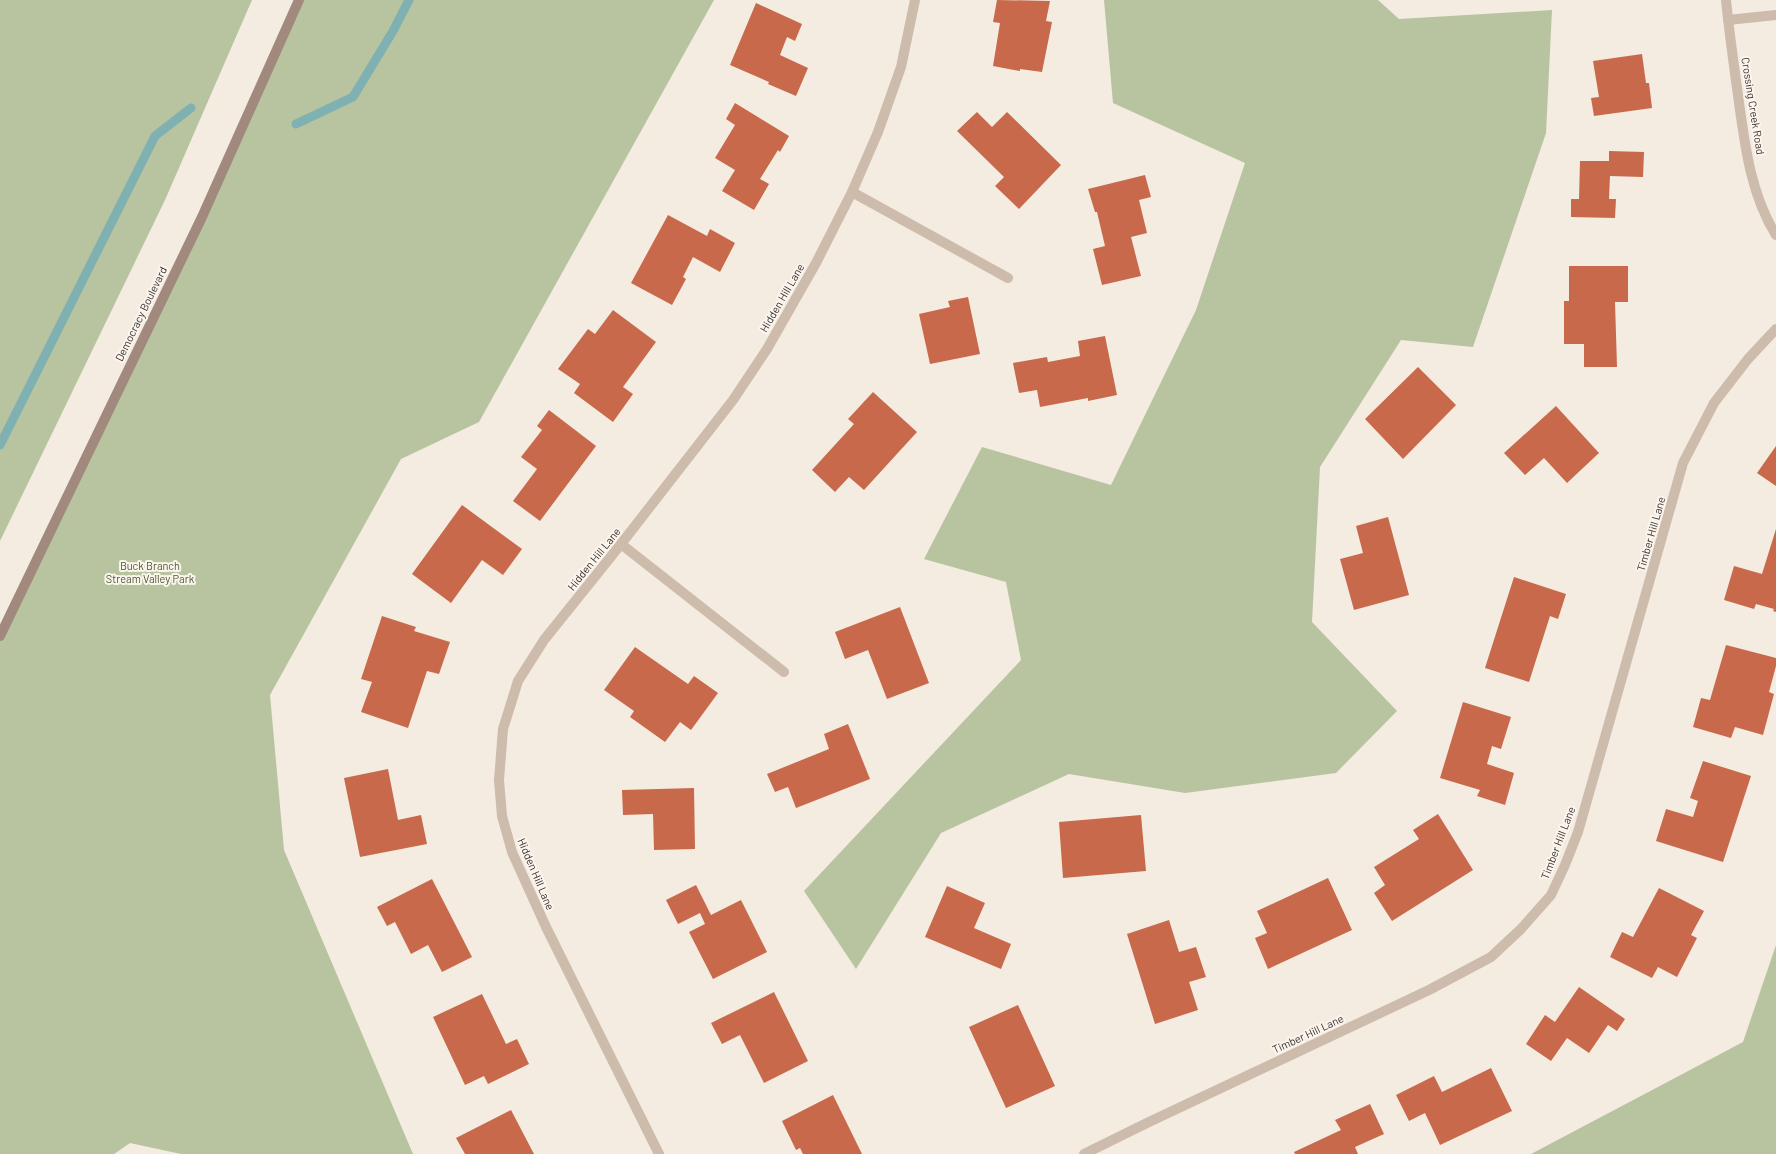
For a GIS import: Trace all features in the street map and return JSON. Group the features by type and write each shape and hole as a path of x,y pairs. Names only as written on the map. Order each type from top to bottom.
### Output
{"main road":[{"name":"Democracy Boulevard","path":"0,636 202,217 299,0"}],"street":[{"name":"Hidden Hill Lane","path":"658,1154 546,927 512,852 502,816 499,780 503,729 518,681 544,640 733,400 767,349 816,263 852,192 878,132 901,67 915,0"},
{"name":"Crossing Creek Road","path":"1726,0 1744,142 1755,185 1769,224 1776,236"},
{"path":"1728,20 1776,15"},
{"path":"852,192 1008,278"},
{"name":"Timber Hill Lane","path":"1084,1154 1156,1118 1429,990 1491,957 1521,929 1551,895 1578,832 1683,463 1714,403 1748,359 1776,329"},
{"path":"621,544 784,672"}],"green space":[{"path":"0,0 252,0 165,200 0,541"},
{"name":"Buck Branch Stream Valley Park","path":"299,0 714,0 479,422 401,459 270,695 284,850 413,1154 181,1154 130,1143 114,1154 0,1154 0,636"},
{"path":"1104,0 1378,0 1399,19 1552,10 1546,133 1473,347 1401,340 1320,467 1312,622 1397,711 1336,773 1185,793 1069,774 941,833 856,969 804,891 1021,660 1006,582 924,559 982,447 1111,485 1196,310 1245,163 1113,103"},
{"path":"1776,945 1776,1154 1531,1154 1743,1042"}],"building":[{"path":"997,0 1050,1 1046,21 1052,22 1042,72 1020,69 1020,71 993,66 1000,23 993,22"},
{"path":"756,3 802,24 795,41 787,37 780,55 808,68 796,96 730,65"},
{"path":"1642,54 1646,83 1649,83 1652,108 1594,116 1591,98 1599,97 1593,61"},
{"path":"735,103 789,136 780,152 778,150 760,179 769,184 754,210 722,191 735,170 715,158 735,125 726,119"},
{"path":"977,112 992,127 1007,112 1061,165 1019,209 995,186 1004,177 957,131"},
{"path":"1609,151 1644,152 1643,177 1610,176 1609,199 1616,199 1615,218 1571,217 1571,199 1579,199 1580,161 1609,161"},
{"path":"1145,175 1151,197 1139,200 1147,233 1131,237 1141,276 1102,285 1093,249 1105,246 1097,212 1095,212 1088,189"},
{"path":"668,215 707,236 710,229 735,243 720,272 693,257 683,277 686,279 672,305 631,283"},
{"path":"1569,266 1628,266 1628,302 1615,302 1617,367 1584,367 1584,344 1564,344 1564,301 1569,301"},
{"path":"968,297 980,354 930,364 919,314 950,307 948,301"},
{"path":"613,310 656,342 623,387 633,394 613,422 574,393 580,384 558,369 588,329 595,334"},
{"path":"1105,336 1117,395 1088,401 1088,398 1040,407 1037,390 1019,393 1013,363 1047,357 1048,362 1080,356 1078,341"},
{"path":"1418,367 1456,405 1403,459 1365,419"},
{"path":"873,392 917,432 864,490 849,477 835,492 812,470 854,424 848,419"},
{"path":"1556,406 1599,453 1567,483 1544,458 1525,475 1504,453"},
{"path":"549,410 596,446 540,521 513,501 537,469 521,457 542,430 537,426"},
{"path":"1776,446 1776,486 1757,473"},
{"path":"462,505 522,549 503,575 482,560 451,603 412,574"},
{"path":"1388,517 1409,595 1354,610 1340,559 1363,553 1356,526"},
{"path":"1776,529 1776,612 1773,611 1774,609 1756,604 1754,609 1724,600 1734,566 1762,574"},
{"path":"1514,577 1566,594 1558,619 1550,616 1529,682 1485,668"},
{"path":"900,607 929,683 887,699 868,650 845,659 835,632"},
{"path":"382,616 416,627 414,631 450,642 439,674 427,671 408,728 361,712 372,682 361,679"},
{"path":"1726,645 1776,658 1776,666 1769,692 1774,694 1763,735 1735,727 1731,738 1693,727 1701,698 1710,700"},
{"path":"635,647 688,684 694,676 718,693 691,730 680,722 665,742 630,717 634,711 604,690"},
{"path":"1463,702 1511,717 1501,749 1492,746 1487,764 1514,773 1505,805 1477,796 1480,790 1440,778"},
{"path":"848,724 870,779 796,808 788,787 775,792 767,774 829,749 824,734"},
{"path":"1703,761 1751,776 1723,862 1656,841 1666,809 1693,817 1698,801 1690,798"},
{"path":"388,769 398,820 421,815 427,844 360,857 344,778"},
{"path":"694,788 695,849 654,850 653,814 623,815 622,790"},
{"path":"1438,814 1473,870 1392,921 1374,893 1385,885 1374,867 1419,839 1413,830"},
{"path":"1141,815 1146,871 1063,878 1059,822"},
{"path":"1328,878 1352,930 1268,969 1255,938 1267,933 1257,911"},
{"path":"432,879 472,957 442,972 428,945 411,954 395,922 387,926 377,907"},
{"path":"696,885 711,915 741,900 767,952 713,979 689,932 705,924 700,913 678,924 666,900"},
{"path":"947,886 985,903 974,928 1011,944 1001,969 925,937"},
{"path":"1659,888 1704,911 1691,935 1697,938 1677,977 1658,967 1652,978 1610,957 1622,932 1633,937"},
{"path":"1169,920 1179,952 1196,947 1206,977 1189,982 1198,1010 1155,1024 1127,934"},
{"path":"1579,987 1625,1019 1617,1031 1608,1025 1589,1053 1567,1038 1551,1061 1526,1044 1545,1015 1555,1022"},
{"path":"774,992 808,1061 764,1083 740,1035 722,1044 711,1023"},
{"path":"482,994 506,1044 517,1039 529,1064 488,1084 484,1076 465,1085 433,1017"},
{"path":"1018,1005 1055,1086 1006,1108 969,1027"},
{"path":"1491,1068 1512,1111 1440,1145 1425,1113 1409,1121 1396,1095 1434,1076 1442,1092"},
{"path":"833,1095 862,1154 803,1154 800,1148 796,1150 782,1121"},
{"path":"1370,1104 1384,1134 1355,1147 1358,1154 1295,1154 1294,1152 1341,1130 1335,1120"},
{"path":"511,1110 534,1154 465,1154 456,1138"}],"waterway":[{"path":"296,124 353,97 393,31 409,0"},
{"path":"0,445 155,136 191,108"}]}
